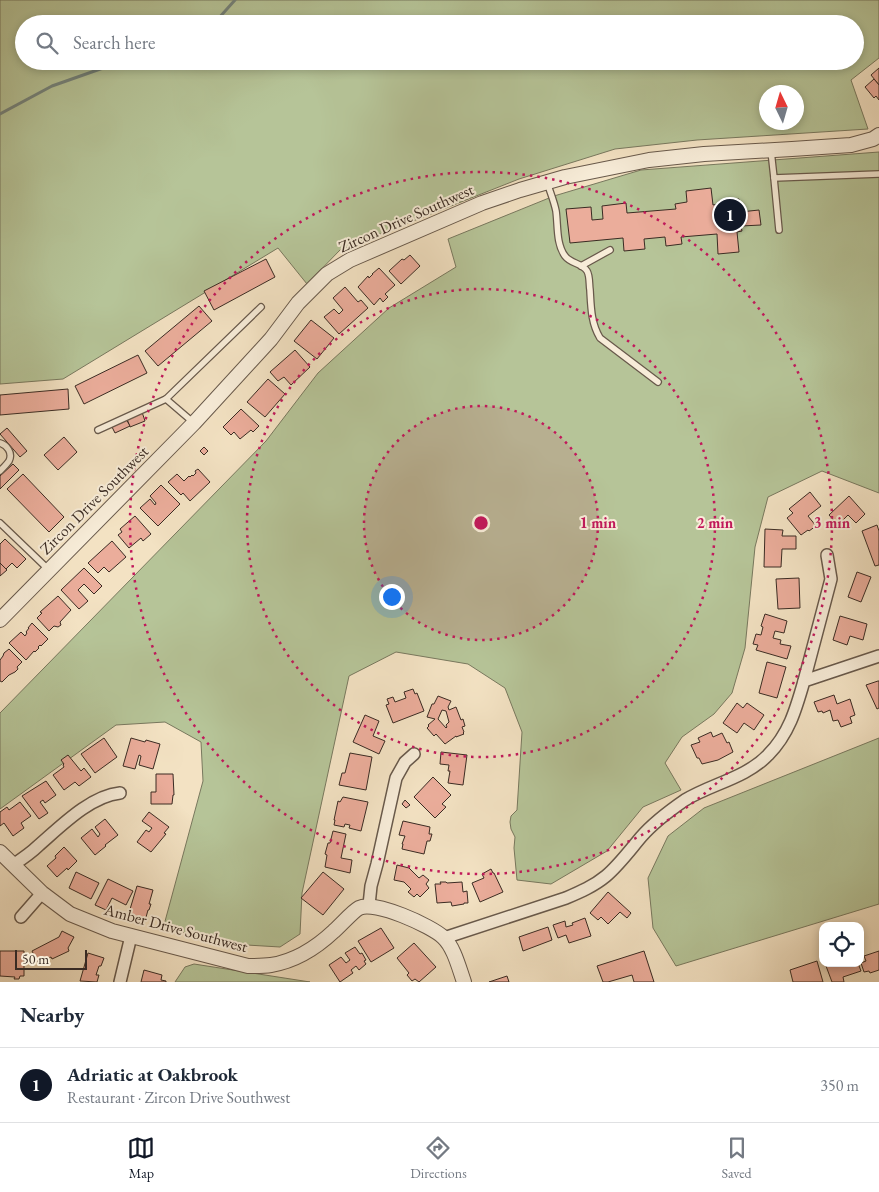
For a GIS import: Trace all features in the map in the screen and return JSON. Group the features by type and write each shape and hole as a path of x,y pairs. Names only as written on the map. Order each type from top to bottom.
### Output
{"street":[{"name":"Zircon Drive Southwest","path":"0,620 194,424 271,339 298,303 333,270 350,260 482,204 520,190 565,177 649,160 704,154 851,145 879,135"},
{"path":"444,938 585,890 616,867 642,836 664,814 687,799 744,773 768,756 784,736 795,712 831,579 827,555"},
{"path":"804,681 879,656"},
{"path":"414,754 405,762 396,778 371,886 369,906 385,908 427,926 444,938 455,956 464,982"},
{"path":"13,865 38,847 51,833 80,810 112,794 120,793"},
{"name":"Amber Drive Southwest","path":"0,852 42,893 70,914 112,931 248,966 285,962 306,953 359,908 369,906"},
{"path":"21,917 42,893"},
{"path":"120,982 131,936"}],"lane":[{"path":"771,151 779,230"},
{"path":"774,178 879,174"},
{"path":"547,182 556,210 560,247 565,257 586,270 589,279 592,318 595,330 600,338 658,382"},
{"path":"581,266 610,250"},
{"path":"98,430 166,399 261,307"},
{"path":"166,399 194,424"},
{"path":"0,443 8,448 10,460 0,471"},
{"path":"0,523 49,570"}],"green space":[{"path":"0,0 879,0 879,58 864,70 864,15 15,15 15,70 864,70 851,80 868,129 697,140 615,149 519,179 340,250 307,284 278,248 63,379 0,384"},
{"path":"879,152 879,493 822,471 768,497 755,547 745,648 732,693 714,714 682,737 665,763 681,790 643,807 607,851 551,884 517,880 514,848 515,837 510,822 511,816 517,810 522,732 505,688 468,664 396,652 349,676 302,893 300,934 280,947 213,943 164,925 203,781 201,742 165,722 116,725 0,809 0,713 266,441 318,373 389,308 456,267 448,239 554,196 641,170"},
{"path":"879,738 879,904 676,966 653,928 648,878 668,836 704,808"},
{"path":"194,964 310,982 175,982 185,967"}],"building":[{"path":"879,68 879,85 871,75"},
{"path":"874,79 879,85 879,100 876,96 874,98 865,87"},
{"path":"711,188 713,205 719,204 719,201 739,199 740,212 759,210 761,225 741,226 742,231 737,232 739,252 718,254 717,234 681,237 682,244 666,246 665,237 644,239 645,249 624,251 623,238 570,243 566,209 591,207 592,220 603,219 602,206 626,203 627,213 676,209 675,204 687,202 686,191"},
{"path":"410,255 420,266 401,284 389,271 402,259 404,260"},
{"path":"266,259 275,277 214,310 204,291"},
{"path":"379,268 395,285 385,294 388,297 383,302 380,298 374,305 358,287"},
{"path":"345,287 358,302 361,300 368,308 339,334 324,317 334,309 339,314 343,310 333,298"},
{"path":"199,306 212,321 158,366 145,351"},
{"path":"311,320 334,338 317,359 294,341"},
{"path":"295,350 310,367 291,385 284,377 278,381 270,372"},
{"path":"138,355 147,373 84,404 75,386"},
{"path":"268,379 285,394 265,417 247,402"},
{"path":"68,389 69,409 0,415 0,395"},
{"path":"241,409 259,426 253,432 251,430 240,439 234,432 231,435 223,427"},
{"path":"142,412 145,421 130,427 127,419"},
{"path":"126,419 130,426 115,433 111,425"},
{"path":"7,428 27,451 20,457 0,434"},
{"path":"64,437 77,452 58,470 44,455"},
{"path":"204,447 208,451 204,455 200,451"},
{"path":"13,464 19,470 0,489 0,476"},
{"path":"198,469 210,482 190,501 168,482 177,474 184,481 189,476 193,476"},
{"path":"23,474 64,517 49,532 7,489"},
{"path":"161,485 180,504 158,526 140,508 150,499 155,505 156,503 150,496"},
{"path":"810,492 821,506 808,516 816,526 801,535 787,518 793,513 789,509"},
{"path":"849,496 865,514 856,523 848,515 838,525 829,515"},
{"path":"135,516 151,534 143,541 141,538 129,548 118,535 122,532 120,529"},
{"path":"877,525 879,531 879,565 875,566 862,531"},
{"path":"765,529 783,530 782,536 796,536 796,549 782,549 781,567 764,567"},
{"path":"5,539 26,559 17,568 12,563 6,569 0,563 0,544"},
{"path":"112,541 126,557 109,572 104,567 98,573 88,563"},
{"path":"0,563 7,570 0,576"},
{"path":"84,568 102,586 94,594 84,584 78,590 88,601 79,609 61,590"},
{"path":"857,572 871,577 861,602 848,597"},
{"path":"799,578 800,608 778,609 776,579"},
{"path":"58,596 71,610 60,622 61,625 58,627 54,626 49,631 37,618 42,613 40,612"},
{"path":"765,614 787,621 784,633 775,631 773,638 781,640 780,644 791,646 787,659 756,650 758,645 753,644 756,634 761,635 763,627 761,626"},
{"path":"840,616 867,624 863,640 850,636 847,645 833,640"},
{"path":"32,623 48,639 26,660 9,643 21,632 25,636"},
{"path":"9,649 22,662 15,672 2,682 0,681 0,660"},
{"path":"767,662 786,667 777,698 759,693"},
{"path":"879,681 879,708 877,709 866,685"},
{"path":"413,689 415,694 417,693 424,711 393,723 386,705 389,704 387,699 393,697 395,702 406,698 404,692"},
{"path":"834,695 837,704 850,699 855,715 850,717 852,723 841,727 838,720 833,721 830,710 823,713 822,711 818,712 814,702"},
{"path":"438,696 451,701 448,707 449,710 456,707 461,720 463,719 465,726 462,727 464,734 456,736 445,744 436,734 434,736 427,728 435,719 427,717 432,704 434,704","holes":["442,710 446,711 449,722 446,728 438,719"]},
{"path":"737,703 743,708 747,703 764,715 754,730 744,723 737,733 723,723"},
{"path":"365,715 379,721 373,736 385,741 379,754 353,742"},
{"path":"711,732 713,737 722,733 727,743 729,742 733,752 718,760 702,764 691,745 700,742 698,738"},
{"path":"104,738 117,757 95,773 81,754"},
{"path":"131,738 160,744 153,769 139,765 141,756 139,755 135,769 123,766"},
{"path":"441,752 467,755 463,785 448,783 449,765 440,764"},
{"path":"350,753 372,757 366,790 339,785 342,773 345,773"},
{"path":"68,755 81,771 84,768 91,777 79,786 75,782 64,790 53,775 64,767 61,760"},
{"path":"156,774 173,774 174,795 172,804 151,804 151,792 156,792"},
{"path":"433,777 451,795 442,804 446,807 435,818 414,797"},
{"path":"46,781 56,795 45,803 43,800 40,802 48,813 39,819 22,796"},
{"path":"343,797 368,802 361,831 349,828 350,825 345,824 344,827 334,825 338,801 340,802"},
{"path":"405,800 410,805 406,808 402,804"},
{"path":"20,802 31,816 21,823 24,828 13,836 4,823 0,826 0,812 7,807 9,810"},
{"path":"149,812 169,827 164,833 166,834 151,852 137,842 146,830 149,832 152,828 142,821"},
{"path":"105,819 118,835 95,855 81,838 92,829 98,837 100,834 95,827"},
{"path":"403,821 430,827 429,834 432,834 430,841 427,841 424,854 402,849 405,836 399,835"},
{"path":"333,831 346,834 341,858 352,860 350,873 325,867 327,855 325,854"},
{"path":"64,847 77,861 57,877 47,866"},
{"path":"397,865 409,868 419,878 423,875 429,880 426,884 429,888 420,897 417,894 414,897 408,892 411,889 404,882 394,880"},
{"path":"491,869 503,892 480,902 472,883 484,878 482,874"},
{"path":"76,872 99,883 91,899 69,888"},
{"path":"323,872 344,889 323,915 301,898"},
{"path":"108,879 133,891 126,905 112,898 106,910 95,905"},
{"path":"440,882 462,882 463,892 467,891 468,903 452,906 451,902 437,903 435,884 441,884"},
{"path":"137,886 153,890 149,904 151,904 145,921 128,916"},
{"path":"608,892 631,913 627,918 620,912 608,924 601,917 598,920 590,913"},
{"path":"585,918 591,936 569,943 566,935 558,938 553,925 565,921 566,927"},
{"path":"548,927 552,940 523,951 519,937"},
{"path":"381,928 394,948 371,962 358,941"},
{"path":"62,931 74,937 68,948 69,951 38,963 32,951 59,937"},
{"path":"414,943 436,967 419,982 415,979 412,981 407,975 409,973 397,958"},
{"path":"355,947 360,954 362,953 366,964 359,970 356,966 351,970 353,973 340,982 329,965 341,957 346,963 350,960 345,953"},
{"path":"0,951 24,951 24,976 14,979 15,977 0,976"},
{"path":"644,951 654,982 634,982 632,975 603,982 597,966"},
{"path":"879,951 879,970 870,973 869,971 864,972 862,967 866,961 864,956"},
{"path":"88,953 104,958 96,975 99,975 97,982 80,981"},
{"path":"817,961 823,982 793,982 790,970"},
{"path":"826,967 860,967 861,971 843,977 844,982 832,982"},
{"path":"144,970 162,975 161,980 166,982 141,982"},
{"path":"507,976 509,982 489,982"}],"waterway":[{"path":"222,15 235,0"},
{"path":"0,114 52,86 97,70"}],"place":[{"name":"Adriatic at Oakbrook","path":"730,215"}]}
